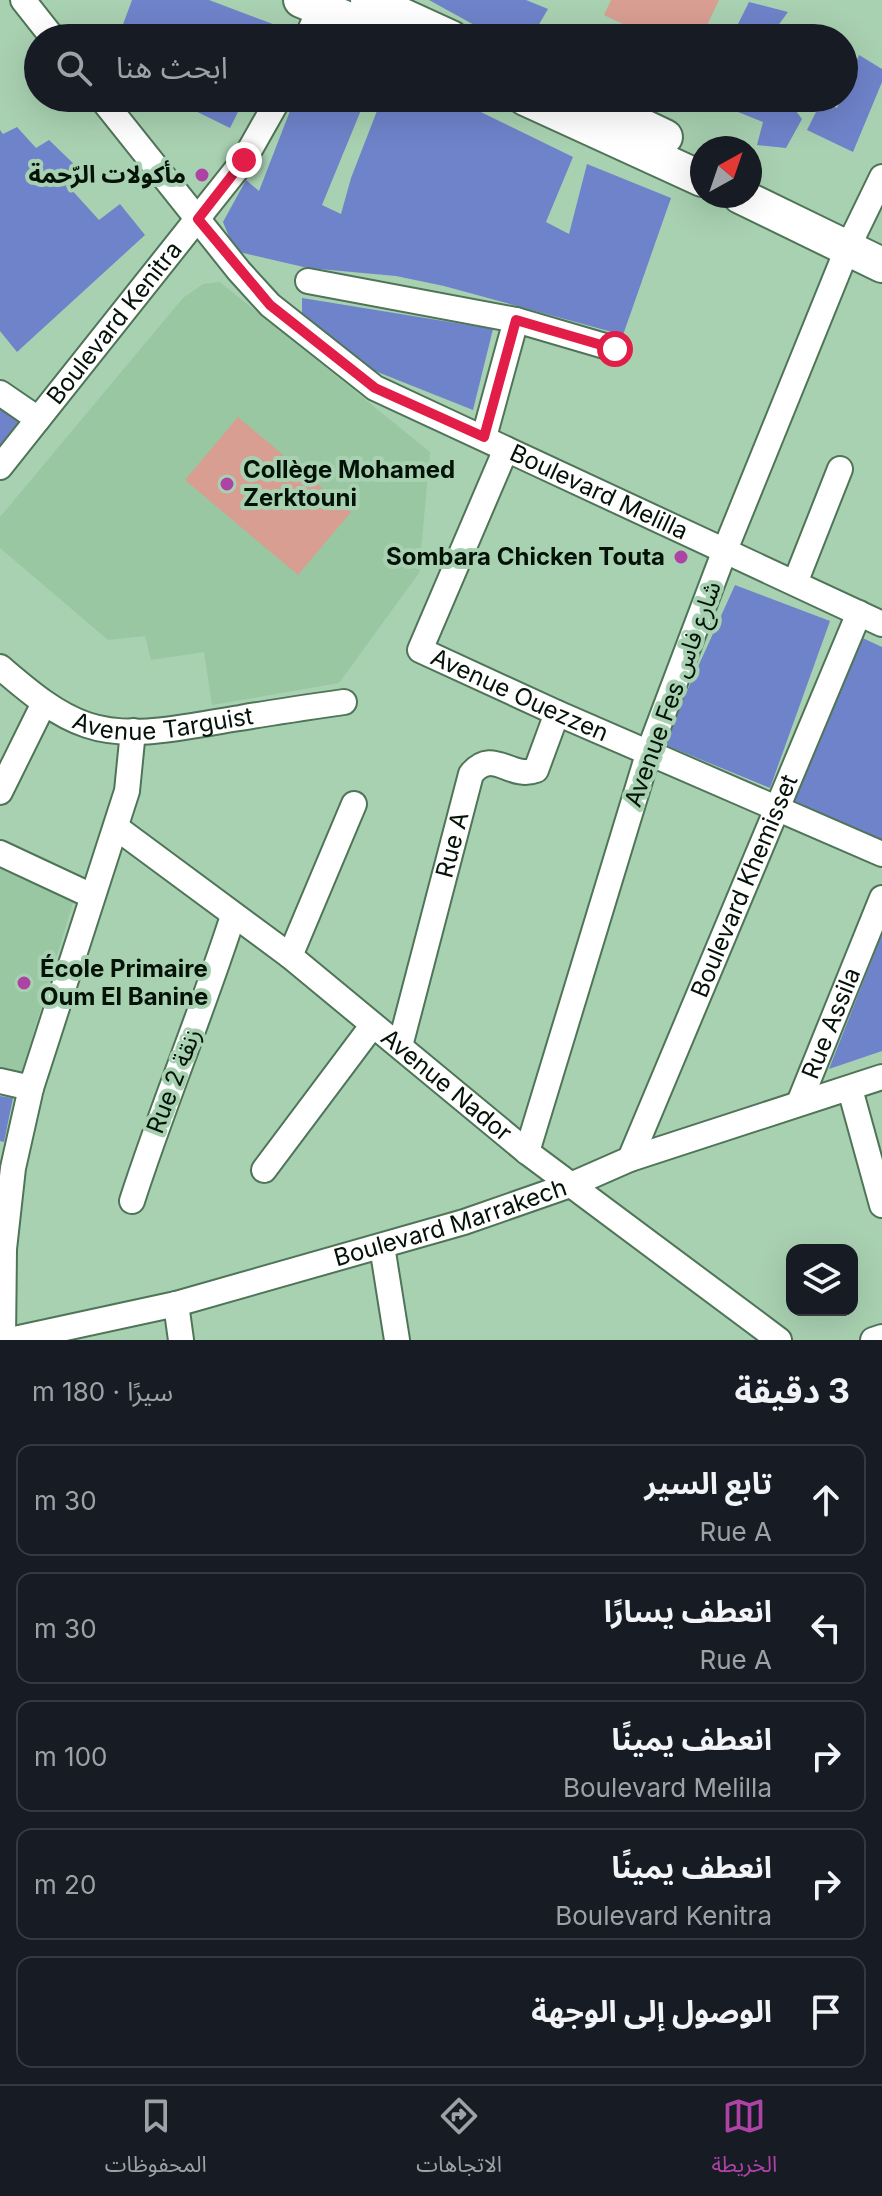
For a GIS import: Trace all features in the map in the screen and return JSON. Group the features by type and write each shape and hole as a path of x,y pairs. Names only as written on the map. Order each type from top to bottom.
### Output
{"main road":[{"path":"368,0 420,24"},
{"path":"313,11 352,24"},
{"path":"556,112 690,174"},
{"path":"613,112 690,148"},
{"path":"762,183 862,238 882,265"},
{"path":"762,204 862,238"}],"street":[{"path":"23,0 42,24"},
{"name":"Boulevard Melilla","path":"112,112 270,305 375,388 882,624"},
{"name":"Boulevard Kenitra","path":"0,467 244,160 271,112"},
{"name":"Avenue Fes شارع فاس","path":"527,1152 649,751 725,550 862,238 882,177"},
{"path":"308,281 516,320 615,349"},
{"path":"484,437 516,320"},
{"path":"0,393 38,419"},
{"name":"Avenue Ouezzen","path":"506,449 420,650 882,854"},
{"path":"795,583 840,469"},
{"name":"Boulevard Khemisset","path":"630,1159 859,613"},
{"name":"Avenue Targuist","path":"0,667 44,703 83,724 102,730 133,731 205,723 344,702"},
{"path":"0,792 44,703"},
{"name":"Rue A","path":"400,1046 471,774 478,766 496,762 517,772 536,770 557,713"},
{"path":"3,1340 7,1169 92,896 117,828 127,791 133,731"},
{"path":"290,956 354,804"},
{"name":"Avenue Nador","path":"117,828 290,956 527,1152 779,1340"},
{"path":"0,853 92,896"},
{"name":"Rue Assila","path":"799,1103 882,898"},
{"name":"Rue 2 زنقة","path":"132,1201 233,916"},
{"path":"264,1170 372,1026"},
{"name":"Boulevard Marrakech","path":"10,1340 176,1304 382,1246 573,1184 630,1159 882,1077"},
{"path":"0,1081 31,1088"},
{"path":"850,1089 882,1205"},
{"path":"382,1246 397,1340"},
{"path":"176,1304 181,1340"},
{"path":"873,1340 882,1337"}],"shaded area":[{"path":"611,0 719,0 708,24 623,24 604,15"},
{"name":"Collège Mohamed Zerktouni","path":"220,282 430,452 419,573 339,683 212,705 204,652 151,660 145,636 108,640 0,548 0,517 183,298 203,284"},
{"path":"238,417 351,512 298,575 185,480"},
{"name":"École Primaire Oum El Banine","path":"0,862 75,896 21,1074 0,1069"}],"building":[{"path":"132,0 209,0 273,24 123,24"},
{"path":"429,0 526,0 548,9 539,24 473,24"},
{"path":"749,2 788,12 779,24 738,24"},
{"path":"859,55 882,69 882,82 853,152 807,130 816,112 858,112"},
{"path":"197,112 238,112 230,128"},
{"path":"290,112 360,112 322,205 341,214 351,178 377,112 481,112 573,157 546,222 569,234 587,164 671,198 623,335 444,286 396,276 308,268 235,251 223,222 246,180 259,191"},
{"path":"738,112 797,112 802,119 786,148 762,146 762,136 759,136 763,122"},
{"path":"17,127 36,148 49,140 76,166 60,177 99,220 120,204 145,235 17,352 0,331 0,130 3,134"},
{"path":"302,298 493,329 473,410 370,369 302,317"},
{"path":"0,406 22,420 0,447"},
{"path":"735,585 830,621 770,788 663,744"},
{"path":"854,634 882,647 882,842 785,800"},
{"path":"882,934 882,1051 829,1069"},
{"path":"0,1096 13,1098 4,1142 0,1141"}],"place":[{"name":"مأكولات الرّحمة","path":"202,175"},
{"name":"Collège Mohamed Zerktouni","path":"227,484"},
{"name":"Sombara Chicken Touta","path":"681,557"},
{"name":"École Primaire Oum El Banine","path":"24,983"}],"route":[{"path":"244,160 198,219 270,305 375,388 484,437 516,320 615,349"}]}
